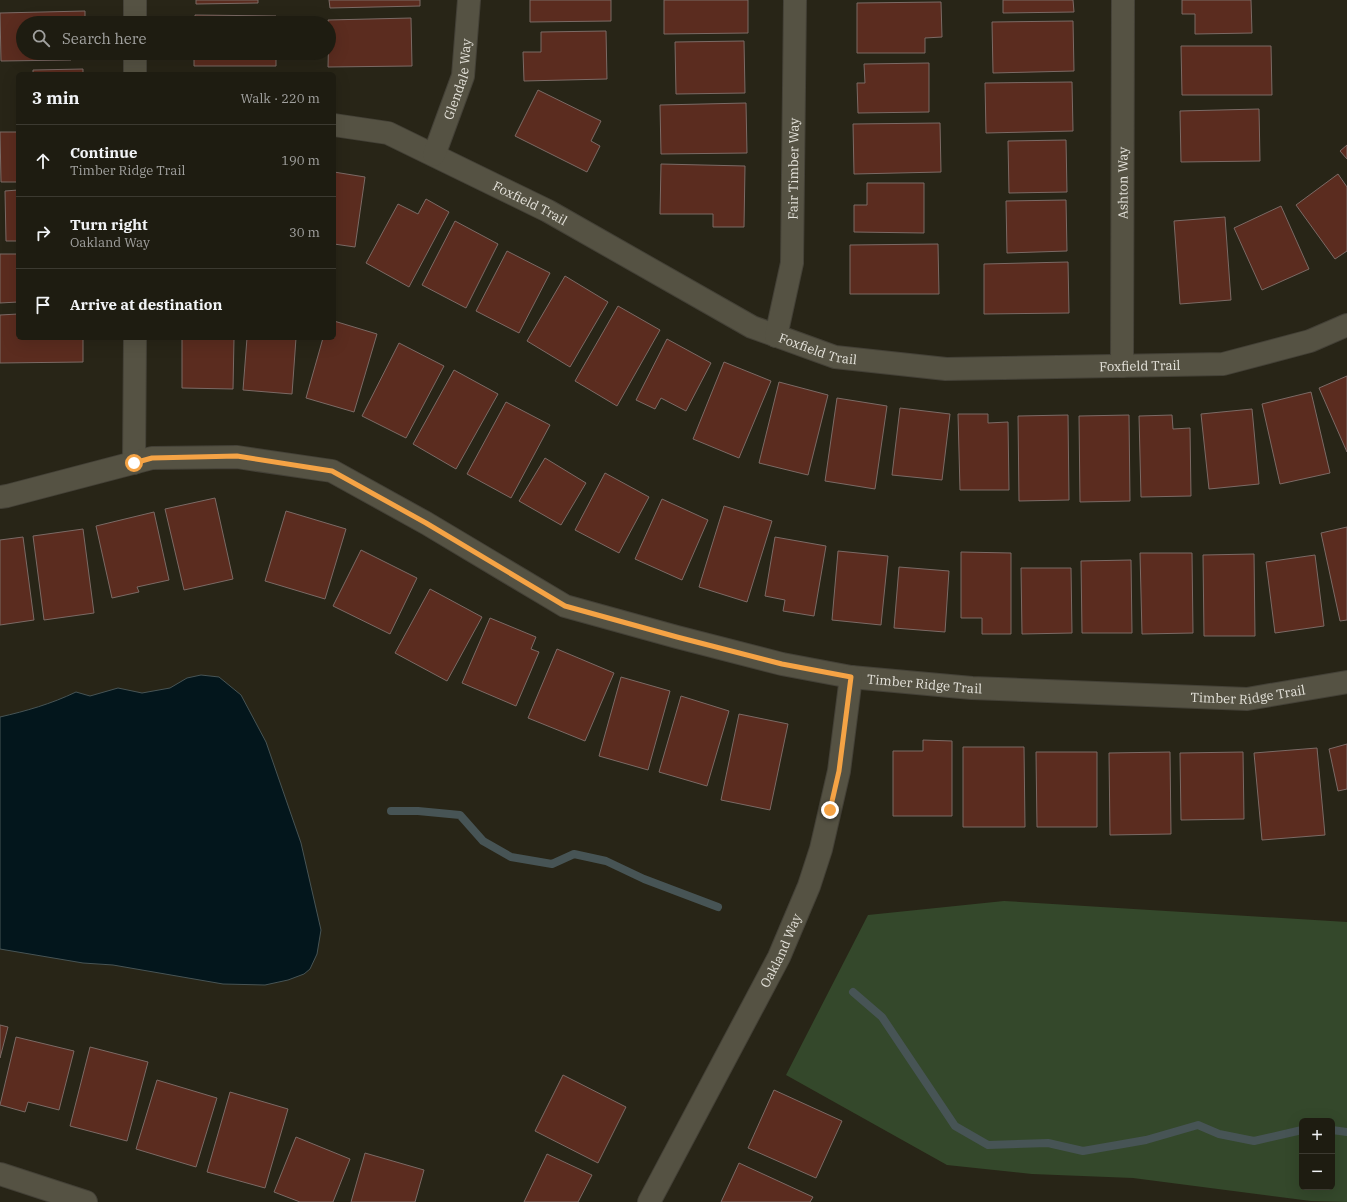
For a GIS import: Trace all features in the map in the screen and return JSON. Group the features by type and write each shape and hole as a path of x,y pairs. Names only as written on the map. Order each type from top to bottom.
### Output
{"street":[{"path":"135,0 135,16"},
{"name":"Glendale Way","path":"434,155 463,76 469,0"},
{"name":"Fair Timber Way","path":"776,336 792,263 795,0"},
{"name":"Ashton Way","path":"1122,366 1123,0"},
{"path":"135,60 135,72"},
{"name":"Foxfield Trail","path":"336,125 388,133 548,211 752,327 835,357 946,369 1224,364 1310,341 1347,325"},
{"path":"134,340 134,463"},
{"name":"Timber Ridge Trail","path":"0,496 7,496 152,458 237,456 332,471 426,523 565,606 782,664 851,677 972,688 1247,698 1347,682"},
{"name":"Oakland Way","path":"650,1202 779,957 809,886 821,849 839,771 851,677"},
{"path":"0,1174 86,1202"}],"green space":[{"path":"1004,901 1347,922 1347,1202 1311,1201 1133,1178 1032,1174 947,1165 786,1075 868,915"}],"shaded area":[{"path":"201,675 219,677 241,695 266,742 301,843 321,930 317,954 310,969 304,974 288,980 265,985 223,984 113,965 83,963 0,949 0,717 38,707 76,692 90,696 118,688 142,693 170,688 187,678"}],"building":[{"path":"196,0 258,0 258,3 196,4"},
{"path":"329,0 420,0 420,6 330,8"},
{"path":"530,0 611,0 611,21 530,22"},
{"path":"664,0 748,0 748,33 664,34"},
{"path":"1003,0 1073,0 1074,12 1003,13"},
{"path":"1182,0 1251,0 1252,33 1195,34 1195,14 1182,14"},
{"path":"941,2 942,37 925,38 925,53 857,53 857,3"},
{"path":"85,11 85,16 16,16 16,60 71,60 1,61 0,13"},
{"path":"195,15 276,16 195,16"},
{"path":"411,18 412,66 328,67 328,60 336,60 336,20"},
{"path":"1073,21 1074,71 993,73 992,22"},
{"path":"606,31 607,79 524,81 523,52 541,52 541,32"},
{"path":"744,41 745,93 676,94 675,42"},
{"path":"1181,46 1271,46 1272,95 1182,95"},
{"path":"194,60 276,60 276,66 194,66"},
{"path":"929,63 929,112 858,113 857,83 865,83 864,64"},
{"path":"83,69 83,72 33,72 33,70"},
{"path":"1072,82 1073,131 986,133 985,83"},
{"path":"538,90 601,121 591,141 600,146 587,172 515,136"},
{"path":"746,103 747,153 661,154 660,105"},
{"path":"1259,109 1260,161 1181,162 1180,111"},
{"path":"940,123 941,172 854,174 853,124"},
{"path":"0,132 16,132 16,182 1,182"},
{"path":"1066,140 1067,192 1009,193 1008,141"},
{"path":"1347,145 1347,159 1340,151"},
{"path":"661,164 745,166 744,227 713,227 713,214 660,214"},
{"path":"336,172 365,177 355,247 336,244"},
{"path":"1338,174 1347,187 1347,251 1335,259 1296,205"},
{"path":"867,183 924,183 924,233 854,232 854,205 867,205"},
{"path":"16,190 16,241 6,241 5,191"},
{"path":"426,199 449,212 409,287 366,263 398,204 418,214"},
{"path":"1066,200 1067,251 1007,253 1006,201"},
{"path":"1281,206 1309,269 1262,290 1234,228"},
{"path":"1225,217 1231,300 1180,304 1174,221"},
{"path":"455,221 498,244 466,308 422,285"},
{"path":"938,244 939,294 850,294 850,245"},
{"path":"507,251 550,273 519,333 476,311"},
{"path":"0,254 16,254 16,302 0,303"},
{"path":"1068,262 1069,313 984,314 984,264"},
{"path":"565,276 608,302 570,367 527,341"},
{"path":"618,306 660,330 617,406 575,381"},
{"path":"16,314 16,340 83,340 83,362 0,363 0,315"},
{"path":"336,322 377,334 354,412 306,398 322,340 336,340"},
{"path":"667,339 711,363 686,411 661,398 655,409 636,400"},
{"path":"182,340 234,340 233,389 182,388"},
{"path":"247,340 296,340 292,394 243,390"},
{"path":"399,343 444,366 406,438 362,416"},
{"path":"724,362 771,381 739,458 693,439"},
{"path":"454,370 498,394 456,469 413,444"},
{"path":"1347,376 1347,452 1319,388"},
{"path":"779,382 828,395 808,475 759,463"},
{"path":"1311,392 1330,473 1280,484 1262,404"},
{"path":"837,398 887,406 875,489 825,481"},
{"path":"506,402 550,425 511,498 467,474"},
{"path":"900,408 950,414 942,480 892,475"},
{"path":"1252,409 1259,484 1209,489 1201,414"},
{"path":"958,414 988,414 988,423 1008,422 1009,490 960,490"},
{"path":"1068,415 1069,500 1019,501 1018,416"},
{"path":"1129,415 1130,501 1080,502 1079,416"},
{"path":"1172,415 1173,429 1190,428 1191,496 1141,497 1139,416"},
{"path":"545,458 586,483 561,525 519,501"},
{"path":"605,473 649,497 619,553 575,530"},
{"path":"215,498 233,579 184,590 165,509"},
{"path":"662,499 708,520 682,580 635,559"},
{"path":"724,506 772,521 747,602 699,587"},
{"path":"286,511 346,529 325,599 265,581"},
{"path":"154,512 169,580 137,587 139,592 112,598 96,526"},
{"path":"1347,527 1347,620 1340,621 1321,533"},
{"path":"83,529 94,613 44,620 33,536"},
{"path":"23,537 34,620 0,625 0,540"},
{"path":"775,537 826,546 814,616 783,611 785,600 765,596"},
{"path":"361,550 417,578 390,634 333,606"},
{"path":"838,551 888,556 881,625 832,620"},
{"path":"961,552 1011,553 1011,634 982,634 982,618 961,618"},
{"path":"1140,553 1192,553 1193,633 1142,634"},
{"path":"1254,554 1255,636 1204,636 1203,555"},
{"path":"1315,555 1324,626 1275,633 1266,562"},
{"path":"1131,560 1132,633 1082,633 1081,561"},
{"path":"899,567 949,571 945,632 894,628"},
{"path":"1021,568 1071,568 1072,633 1022,634"},
{"path":"430,589 482,617 447,681 395,653"},
{"path":"490,618 536,637 531,649 539,652 516,706 462,683"},
{"path":"557,649 614,673 585,741 528,718"},
{"path":"621,677 670,691 648,770 599,756"},
{"path":"681,696 729,711 707,786 659,772"},
{"path":"739,714 788,724 770,810 721,800"},
{"path":"923,740 952,741 952,816 893,816 893,751 923,751"},
{"path":"1347,744 1347,789 1338,791 1329,749"},
{"path":"963,747 1024,747 1025,827 963,827"},
{"path":"1317,748 1325,835 1262,840 1254,753"},
{"path":"1036,752 1097,752 1097,827 1037,827"},
{"path":"1170,752 1171,834 1110,835 1109,753"},
{"path":"1243,752 1244,819 1181,820 1180,753"},
{"path":"0,1025 8,1027 0,1058"},
{"path":"16,1037 74,1051 59,1110 28,1102 25,1112 0,1105"},
{"path":"90,1047 148,1062 127,1141 70,1126"},
{"path":"563,1075 626,1107 598,1163 535,1131"},
{"path":"157,1080 217,1098 196,1167 136,1149"},
{"path":"774,1090 842,1121 816,1178 748,1148"},
{"path":"230,1092 288,1109 265,1188 207,1172"},
{"path":"296,1137 350,1159 333,1202 300,1202 274,1192"},
{"path":"365,1153 424,1170 415,1202 351,1202"},
{"path":"547,1154 592,1175 578,1202 524,1202"},
{"path":"739,1163 813,1197 810,1202 721,1202"}],"waterway":[{"path":"391,811 418,811 460,815 483,841 511,857 552,864 574,854 606,861 644,879 718,907"},
{"path":"853,992 882,1017 955,1126 988,1145 1048,1143 1083,1151 1146,1140 1198,1125 1219,1134 1254,1141 1299,1131"},
{"path":"1335,1130 1347,1132"}],"route":[{"path":"134,463 152,458 237,456 332,471 426,523 565,606 782,664 851,677 839,771 830,810"}]}
